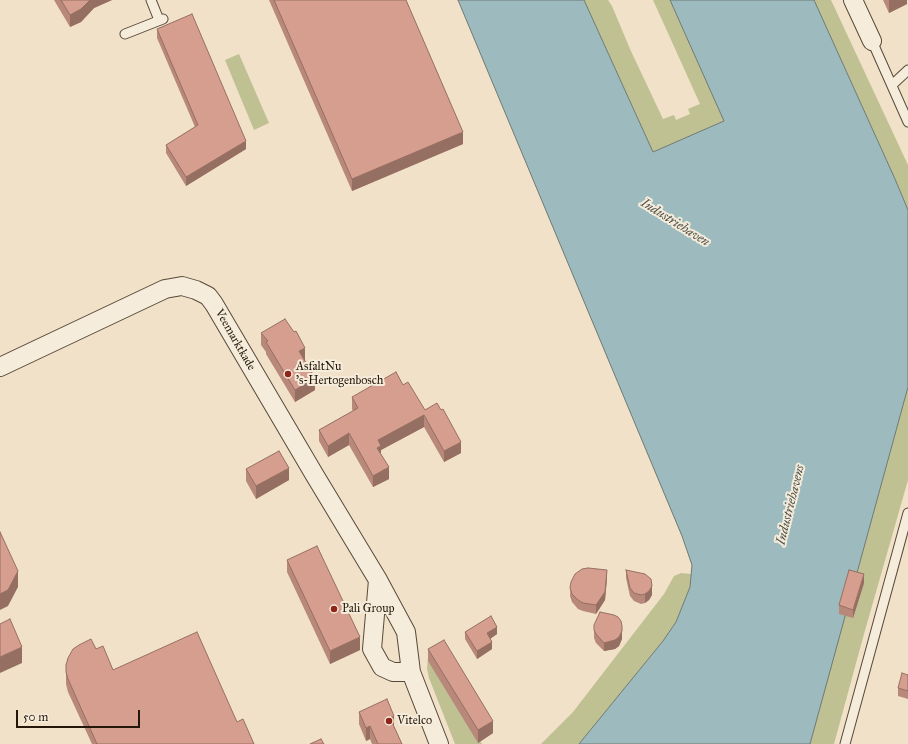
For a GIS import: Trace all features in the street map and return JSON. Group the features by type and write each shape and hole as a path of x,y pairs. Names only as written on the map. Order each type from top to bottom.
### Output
{"street":[{"path":"853,0 872,41"},
{"name":"Veemarktkade","path":"0,367 165,289 182,286 196,290 208,296 378,580 406,632 411,672 439,744"},
{"path":"378,580 372,649 382,667 393,672 411,672"}],"lane":[{"path":"125,34 161,19 151,0"},
{"path":"872,41 908,122"},
{"path":"892,85 908,70"},
{"path":"845,744 908,514"}],"green space":[{"path":"584,0 608,0 663,119 674,115 676,120 690,114 688,109 700,104 653,0 670,0 724,121 653,152"},
{"path":"814,0 831,0 908,165 908,210 895,179"},
{"path":"239,54 269,123 254,130 225,60"},
{"path":"908,387 908,480 834,744 806,744 855,580"},
{"path":"681,573 691,574 690,587 676,622 663,641 579,744 541,744 573,712 664,594 674,576"},
{"path":"428,657 482,744 455,744 429,678 427,668"}],"water":[{"path":"458,0 584,0 653,152 724,121 670,0 814,0 908,210 908,387 810,744 579,744 663,641 676,622 690,587 692,565 682,536"}],"building":[{"path":"61,0 90,0 81,9 70,15"},
{"path":"274,0 406,0 463,132 352,179"},
{"path":"192,14 246,141 186,177 166,145 198,125 157,29"},
{"path":"285,319 294,332 296,331 305,348 299,351 315,378 295,390 266,342 268,341 261,333"},
{"path":"396,372 403,385 408,382 425,410 437,403 441,410 443,409 461,442 444,451 424,415 378,440 381,446 377,448 389,467 373,476 349,433 328,446 319,430 358,408 352,397"},
{"path":"279,451 289,468 256,486 246,469"},
{"path":"0,532 18,571 8,590 0,594"},
{"path":"317,546 360,637 330,651 287,560"},
{"path":"588,568 607,570 605,592 596,605 583,603 578,600 572,594 570,588 575,574 582,569"},
{"path":"626,570 645,574 651,579 652,586 649,591 641,595 634,593 630,588"},
{"path":"849,570 864,574 853,610 839,605"},
{"path":"600,612 614,615 621,621 622,631 619,637 615,640 604,643 596,634 594,625"},
{"path":"491,616 497,627 487,633 492,642 477,651 465,632"},
{"path":"10,619 22,647 0,657 0,624"},
{"path":"197,632 237,722 243,719 254,744 97,744 66,672 68,658 73,649 91,639 96,649 103,646 113,670"},
{"path":"444,640 493,721 478,730 428,649"},
{"path":"902,673 908,675 908,691 898,688"},
{"path":"387,699 394,716 390,718 402,744 378,744 370,726 366,728 359,712"},
{"path":"321,739 324,744 310,744"}],"place":[{"name":"AsfaltNu 's-Hertogenbosch","path":"288,374"},
{"name":"Pali Group","path":"334,609"},
{"name":"Vitelco","path":"389,721"}],"water label":[{"name":"Industriehaven","path":"675,223"},
{"name":"Industriehavens","path":"791,505"}]}
